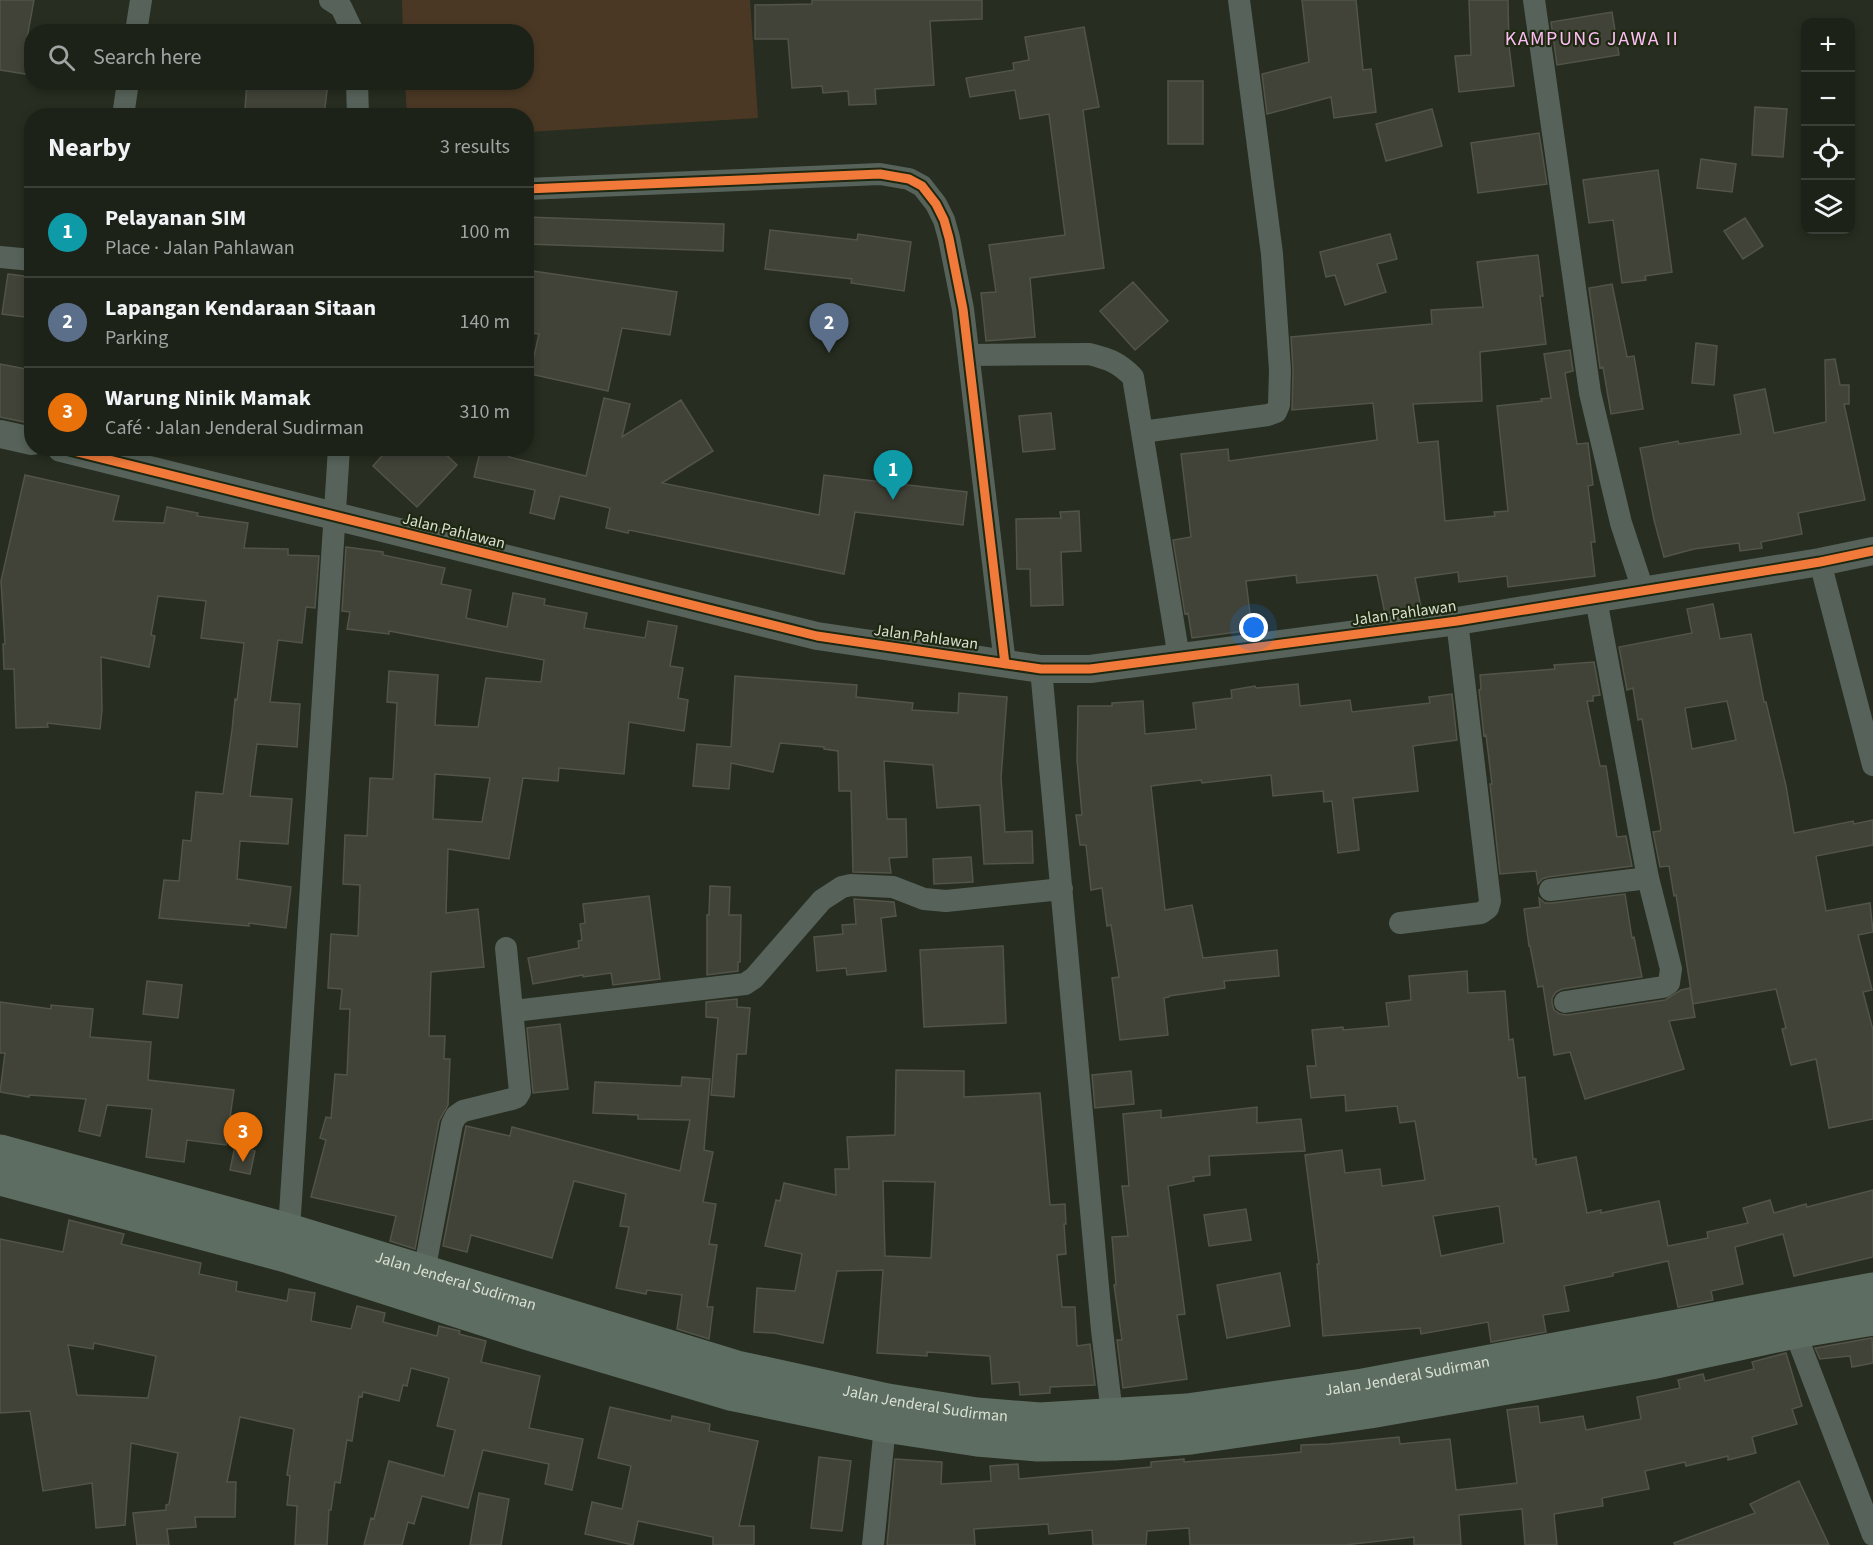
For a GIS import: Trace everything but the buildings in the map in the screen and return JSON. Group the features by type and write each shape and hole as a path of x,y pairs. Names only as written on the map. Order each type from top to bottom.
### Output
{"main road":[{"name":"Jalan Jenderal Sudirman","path":"0,1151 290,1230 424,1272 533,1321 730,1394 885,1426 977,1440 1028,1444 1115,1444 1191,1438 1873,1289"},
{"name":"Jalan Jenderal Sudirman","path":"0,1179 533,1321 888,1400 977,1414 1040,1419 1366,1398 1652,1363 1795,1332 1873,1319"}],"street":[{"path":"137,24 141,0"},
{"path":"330,0 341,7 349,24"},
{"path":"1142,432 1268,415 1276,412 1279,405 1280,370 1272,254 1239,0"},
{"path":"1534,0 1590,393 1621,524 1643,590"},
{"path":"124,108 127,90"},
{"path":"357,90 358,108"},
{"path":"534,189 880,174 909,179 922,186 930,195 944,220 963,309 1005,664"},
{"path":"0,257 24,259"},
{"path":"969,354 1089,354 1121,365 1133,377 1179,658"},
{"path":"0,434 24,439"},
{"name":"Jalan Pahlawan","path":"96,456 817,636 1041,669 1090,669 1457,621 1820,562 1873,550"},
{"path":"290,1230 338,456"},
{"path":"1820,562 1873,765"},
{"path":"1564,1002 1663,987 1669,983 1671,969 1648,878 1596,599"},
{"path":"1400,923 1481,914 1488,908 1490,901 1457,621"},
{"path":"1041,669 1102,1330 1112,1414"},
{"path":"1550,890 1648,878"},
{"path":"514,1011 745,984 753,978 822,900 842,887 851,885 892,887 924,899 946,901 1062,889"},
{"path":"424,1272 452,1124 456,1116 463,1111 512,1099 520,1092 514,1011 506,948"},
{"path":"1795,1332 1873,1535"},
{"path":"873,1545 885,1426"}],"shaded area":[{"path":"402,0 750,0 758,118 534,132 534,108 407,108 405,90 534,90 534,24 403,24"}],"cycle path":[{"path":"534,189 880,174 909,179 922,186 936,204 944,220 963,309 1005,664"},
{"path":"93,456 817,636 1041,669 1090,669 1457,621 1820,562 1873,551"}],"place":[{"name":"Lapangan Kendaraan Sitaan","path":"829,353"},
{"name":"Pelayanan SIM","path":"893,500"},
{"name":"Warung Ninik Mamak","path":"243,1162"}],"district":[{"name":"KAMPUNG JAWA II","path":"1592,39"}]}
